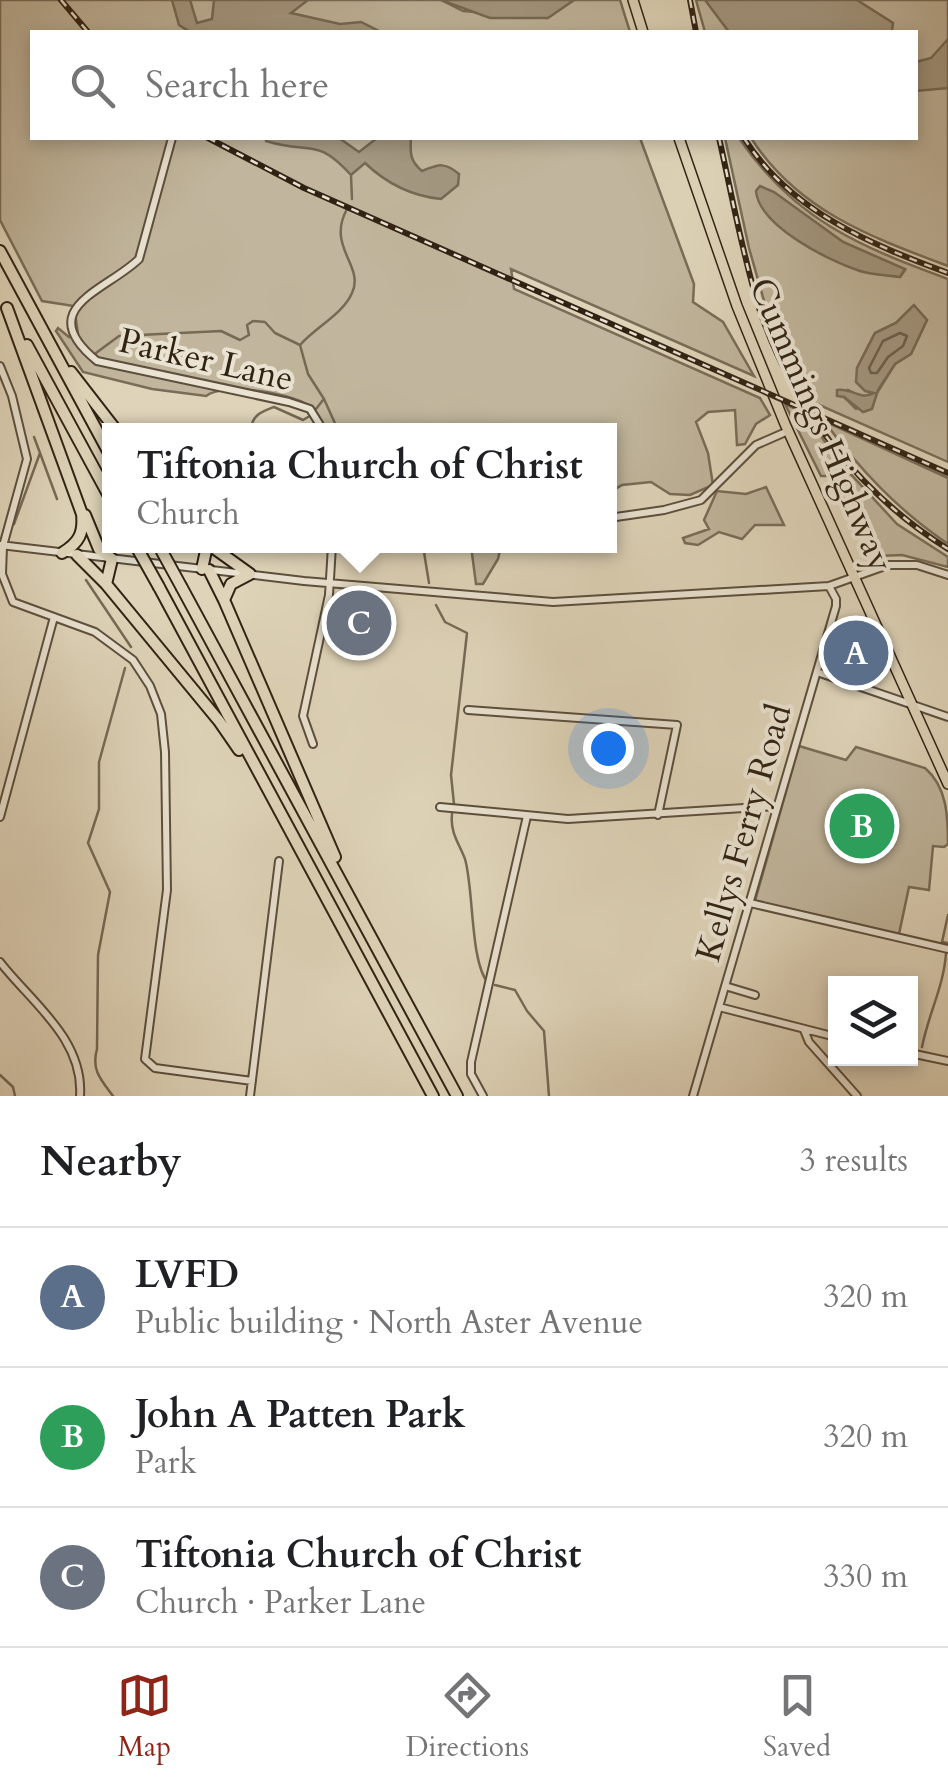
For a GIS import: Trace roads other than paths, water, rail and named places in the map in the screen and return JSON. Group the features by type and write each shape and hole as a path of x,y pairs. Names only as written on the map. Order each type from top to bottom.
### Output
{"highway":[{"path":"0,251 102,440"},
{"path":"0,296 102,483"},
{"path":"6,308 77,497 102,552"},
{"path":"56,356 110,423"},
{"path":"62,554 82,534 77,497"},
{"path":"104,553 112,560 106,584"},
{"path":"140,553 433,1096"},
{"path":"164,553 456,1096"},
{"path":"208,553 206,570 224,600 362,920"},
{"path":"219,553 250,574 231,584 224,600"},
{"path":"77,555 106,584 257,772"}],"main road":[{"path":"634,5 642,30"},
{"name":"Cummings Highway","path":"681,140 744,323 788,431 948,784"}],"street":[{"name":"Parker Lane","path":"171,140 139,258 73,308 75,333 85,351 97,361 289,402 310,409 319,423"},
{"path":"0,366 12,396 27,459 2,546 2,574 13,602 96,632 133,660 150,686 161,714 166,752 167,890 146,1062 156,1068 252,1081"},
{"path":"617,517 702,500 756,445 788,431"},
{"path":"2,546 327,583 553,602 830,586 888,564 917,564 948,575"},
{"path":"313,744 303,716 328,594 331,553"},
{"name":"Kellys Ferry Road","path":"693,1096 836,606 830,586"},
{"path":"0,818 54,617"},
{"path":"816,672 948,717"},
{"path":"468,710 678,725 658,815"},
{"path":"440,807 568,819 777,806"},
{"path":"483,1096 471,1074 471,1062 527,816"},
{"path":"250,1096 279,861"},
{"path":"750,904 948,948"},
{"path":"0,962 60,1030 75,1062 80,1096"},
{"path":"725,986 755,995"},
{"path":"719,1007 828,1034"},
{"path":"804,1030 857,1096"},
{"path":"918,1055 948,1061"}],"water":[{"path":"172,0 190,0 197,23 212,19 214,0 308,0 291,13 340,24 361,22 377,30 187,30 179,25"},
{"path":"441,0 574,0 548,18 490,18"},
{"path":"705,0 857,0 893,23 892,30 728,30"},
{"path":"948,39 948,88 918,91 918,61 931,58"},
{"path":"342,140 359,152 374,140 411,140 412,156 422,171 450,167 459,174 458,185 441,199 419,195 390,182 365,163 351,175 320,151 266,141"},
{"path":"760,186 843,242 905,269 900,277 870,273 814,251 769,217 756,191"},
{"path":"914,305 927,320 911,354 895,364 878,390 872,409 863,412 837,396 837,390 874,393 856,382 857,368 875,333 896,323"}],"waterway":[{"path":"351,176 352,199"},
{"path":"301,344 352,293 354,274 341,234 347,209"},
{"path":"96,353 119,336 221,331 240,340 249,335 247,325 265,322 275,333 300,345 308,374 335,423"},
{"path":"316,409 323,400"},
{"path":"253,423 255,417 274,407 303,420 308,417"},
{"path":"14,524 40,453 34,437"},
{"path":"40,453 57,499"},
{"path":"424,553 429,583"},
{"path":"86,580 131,647"},
{"path":"436,605 445,622 467,633 451,775 454,804"},
{"path":"113,1096 95,1063 98,955 110,892 88,843 99,809 99,762 125,668"},
{"path":"452,814 468,872 478,959 488,983"},
{"path":"948,915 942,942 948,943"},
{"path":"922,1047 946,953"},
{"path":"495,985 515,990 544,1031 549,1096"},
{"path":"0,1075 13,1087 15,1096"}],"railway":[{"path":"61,0 86,30"},
{"path":"690,0 696,30"},
{"path":"212,140 304,188 948,473"},
{"path":"719,140 760,311 791,381 833,446 859,475 916,527 948,549"},
{"path":"745,140 784,186 808,205 861,237 948,273"}],"place":[{"name":"Tiftonia Church of Christ","path":"359,623"},
{"name":"LVFD","path":"856,653"},
{"name":"John A Patten Park","path":"862,826"}]}
